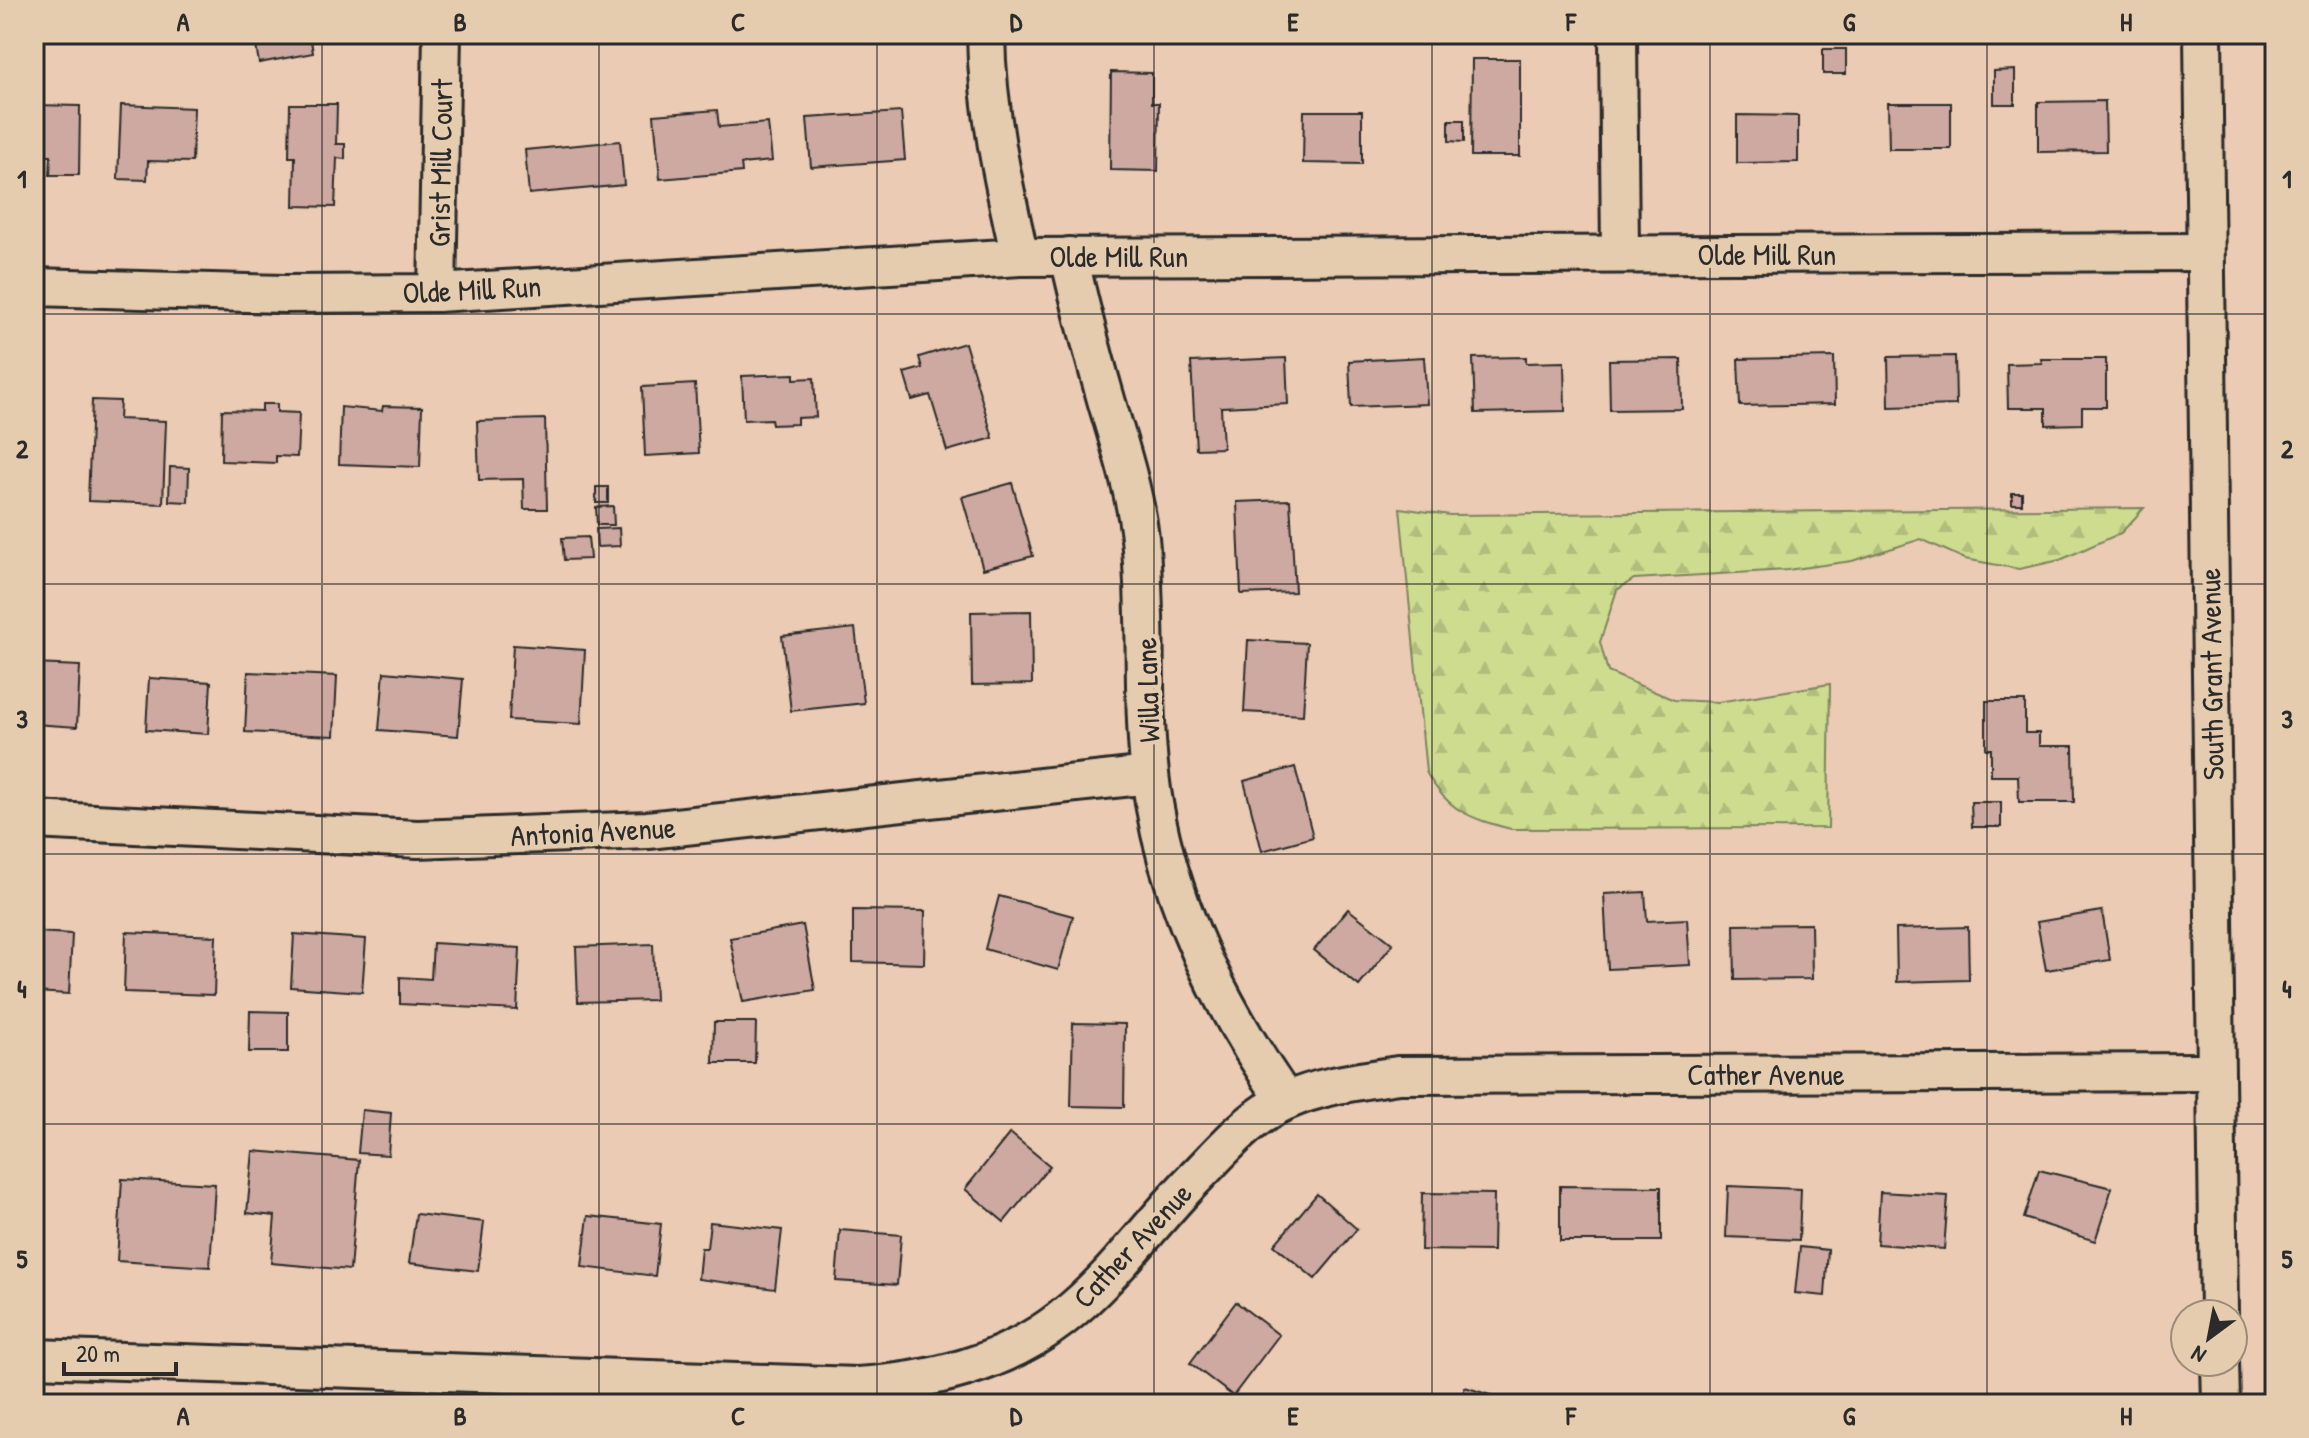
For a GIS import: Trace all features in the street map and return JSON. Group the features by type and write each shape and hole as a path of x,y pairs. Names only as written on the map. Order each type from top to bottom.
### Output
{"street":[{"name":"Grist Mill Court","path":"437,293 442,34"},
{"path":"986,34 987,95 1020,257"},
{"path":"1618,34 1620,254"},
{"name":"South Grant Avenue","path":"2203,34 2219,1298"},
{"name":"Olde Mill Run","path":"34,287 285,294 437,293 1069,256 2205,252"},
{"name":"Willa Lane","path":"1069,256 1086,331 1127,471 1140,536 1150,775 1165,849 1189,925 1223,1004 1286,1101"},
{"name":"Antonia Avenue","path":"34,820 418,839 648,830 1150,775"},
{"name":"Cather Avenue","path":"34,1358 857,1386 912,1382 976,1366 1025,1343 1062,1319 1107,1276 1158,1216 1246,1126 1286,1101 1337,1084 1398,1075 2215,1072"},
{"path":"2220,1378 2221,1404"}],"green space":[{"path":"1400,508 1450,515 2144,508 2121,533 2060,560 2019,569 1965,559 1921,539 1852,561 1787,570 1634,579 1617,590 1600,642 1608,672 1674,700 1718,702 1830,684 1828,828 1511,829 1461,811 1443,796 1426,772"}],"building":[{"path":"254,34 310,34 313,53 259,63"},
{"path":"1823,49 1846,49 1846,74 1823,74"},
{"path":"1472,59 1520,59 1520,156 1471,156"},
{"path":"2015,70 2015,104 1994,104 1994,71"},
{"path":"1111,72 1152,73 1152,103 1159,103 1158,171 1110,170"},
{"path":"2105,101 2106,151 2038,152 2038,102"},
{"path":"1888,103 1951,103 1951,149 1889,149"},
{"path":"290,104 337,104 336,144 345,144 345,159 337,158 335,207 294,206 295,157 289,157"},
{"path":"34,105 80,106 79,175 50,175 51,156 34,156"},
{"path":"121,105 194,108 192,162 148,161 147,180 118,179"},
{"path":"717,110 719,127 768,123 772,161 741,164 742,172 660,179 654,115"},
{"path":"1304,111 1362,111 1362,164 1303,163"},
{"path":"901,112 905,160 811,167 807,118"},
{"path":"1737,115 1798,116 1798,162 1737,163"},
{"path":"1449,120 1464,120 1464,142 1449,141"},
{"path":"620,141 624,185 529,194 525,150"},
{"path":"965,343 993,438 947,451 930,395 912,400 904,373 922,368 919,357"},
{"path":"1955,356 1956,405 1889,407 1888,357"},
{"path":"1424,357 1427,404 1351,407 1349,361"},
{"path":"1526,357 1526,363 1564,362 1565,411 1475,413 1473,358"},
{"path":"1834,357 1835,404 1740,406 1738,359"},
{"path":"1286,358 1288,404 1221,407 1223,448 1196,449 1191,362"},
{"path":"1681,359 1682,409 1610,410 1609,360"},
{"path":"2041,359 2106,359 2106,407 2082,407 2082,424 2046,425 2046,408 2008,408 2007,364 2042,363"},
{"path":"794,374 794,379 814,378 816,417 797,418 797,424 772,425 771,419 744,420 742,376"},
{"path":"695,384 699,453 645,456 642,387"},
{"path":"92,400 120,401 119,419 166,421 163,504 88,501"},
{"path":"262,404 277,404 277,412 299,413 297,457 276,456 276,463 221,461 222,410 262,411"},
{"path":"383,406 422,407 420,467 339,464 341,407 382,411"},
{"path":"34,411 42,461 34,463"},
{"path":"545,419 547,509 524,509 523,479 479,480 477,421"},
{"path":"170,467 189,468 188,502 169,501"},
{"path":"1012,483 1033,556 983,569 962,497"},
{"path":"596,487 608,487 608,503 596,503"},
{"path":"2012,493 2022,493 2022,504 2012,504"},
{"path":"1290,500 1295,592 1241,594 1237,502"},
{"path":"613,506 614,525 597,525 596,507"},
{"path":"619,528 620,546 597,547 596,529"},
{"path":"588,537 590,559 564,560 562,538"},
{"path":"1031,611 1032,684 972,685 971,612"},
{"path":"855,628 864,703 791,711 782,636"},
{"path":"1248,640 1307,643 1303,715 1244,712"},
{"path":"513,645 585,650 581,724 509,720"},
{"path":"34,664 80,666 77,727 34,724"},
{"path":"248,672 337,676 334,736 245,732"},
{"path":"384,672 463,679 458,736 379,730"},
{"path":"149,678 211,682 208,734 146,730"},
{"path":"1986,701 2025,701 2025,733 2039,733 2039,746 2073,746 2074,802 2019,802 2018,776 1991,776 1991,749 1986,749"},
{"path":"1295,767 1313,837 1262,851 1244,781"},
{"path":"1971,802 2001,802 2001,827 1972,827"},
{"path":"1645,892 1647,921 1687,919 1690,965 1608,969 1604,894"},
{"path":"999,896 1073,916 1058,970 985,949"},
{"path":"1348,909 1393,944 1359,986 1314,950"},
{"path":"853,910 925,911 924,964 853,962"},
{"path":"2102,911 2110,960 2046,970 2037,922"},
{"path":"1811,924 1812,979 1735,980 1734,925"},
{"path":"803,925 815,990 743,1002 730,938"},
{"path":"1968,927 1969,980 1897,982 1896,929"},
{"path":"34,932 72,934 69,994 34,992"},
{"path":"126,932 216,936 214,995 124,992"},
{"path":"294,934 366,939 362,992 291,987"},
{"path":"433,943 520,948 517,1010 400,1004 400,977 431,979"},
{"path":"653,944 655,1000 578,1002 576,947"},
{"path":"250,1011 288,1012 288,1052 249,1052"},
{"path":"714,1022 756,1022 755,1063 713,1063"},
{"path":"1073,1023 1125,1024 1124,1107 1071,1106"},
{"path":"362,1110 391,1113 388,1155 358,1153"},
{"path":"1010,1133 1050,1166 1004,1222 965,1189"},
{"path":"253,1151 359,1160 350,1270 271,1263 275,1216 247,1213"},
{"path":"2039,1170 2112,1188 2095,1241 2024,1218"},
{"path":"122,1179 215,1184 210,1267 117,1261"},
{"path":"1560,1186 1661,1187 1661,1241 1560,1241"},
{"path":"1728,1186 1801,1189 1799,1240 1726,1237"},
{"path":"1880,1192 1948,1196 1944,1249 1877,1244"},
{"path":"1422,1193 1494,1194 1493,1251 1421,1250"},
{"path":"1317,1194 1357,1229 1315,1279 1274,1245"},
{"path":"416,1214 484,1222 478,1271 409,1263"},
{"path":"588,1216 661,1224 655,1276 582,1267"},
{"path":"710,1222 782,1230 775,1289 698,1279 701,1248 707,1248"},
{"path":"840,1230 901,1235 897,1285 836,1281"},
{"path":"1800,1247 1828,1250 1825,1296 1795,1293"},
{"path":"1236,1302 1279,1335 1233,1396 1190,1363"},
{"path":"1465,1387 1518,1404 1460,1404"},
{"path":"2012,1395 2061,1398 2061,1404 2011,1404"}]}
